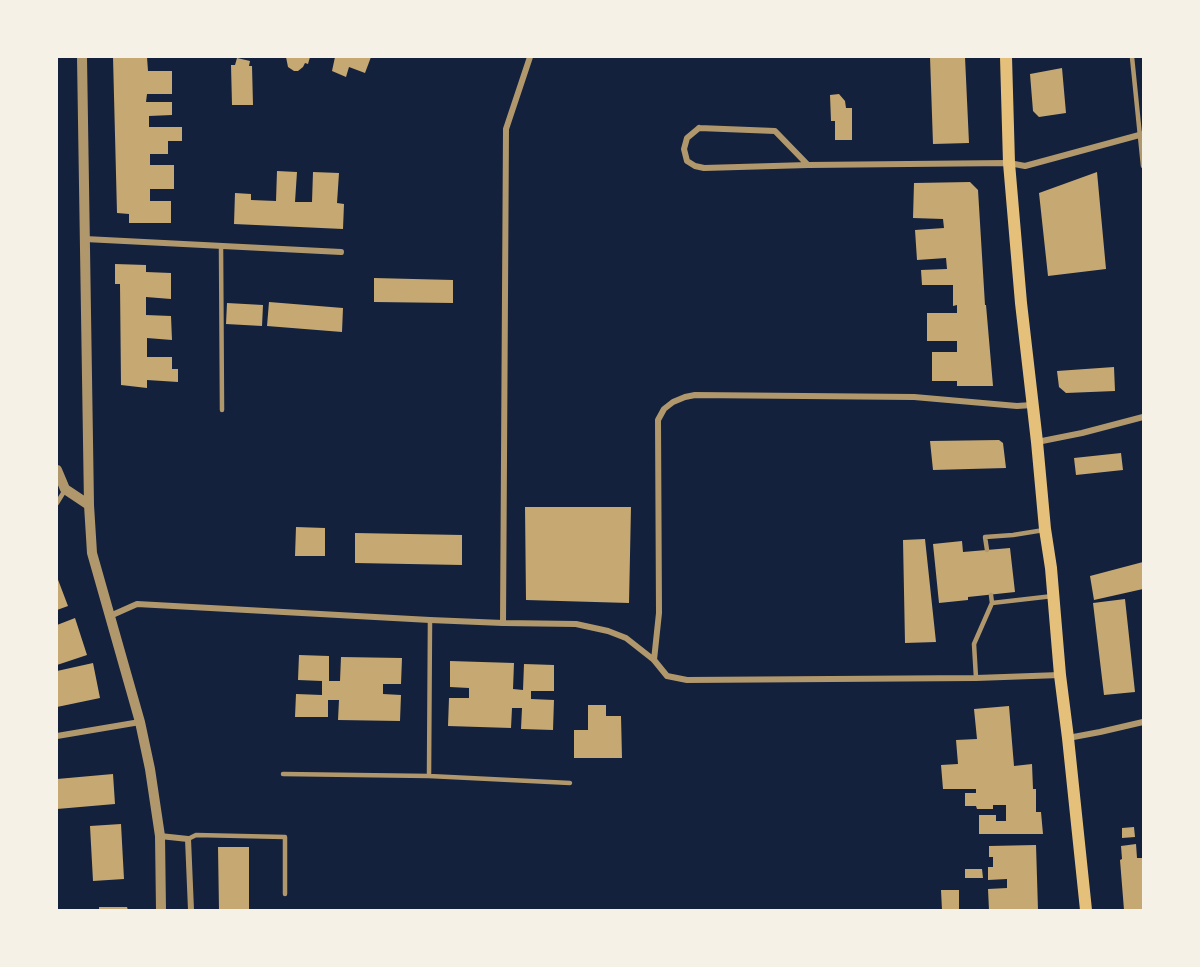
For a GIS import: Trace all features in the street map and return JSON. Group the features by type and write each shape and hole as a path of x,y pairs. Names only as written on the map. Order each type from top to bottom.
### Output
{"main road":[{"path":"1006,57 1009,163 1021,303 1038,442 1045,529 1086,910"}],"street":[{"path":"82,57 89,505 92,553 141,722 160,836 161,910"},
{"path":"503,623 506,129 530,57"},
{"path":"808,165 775,131 699,128 687,138 684,149 687,161 704,168 1009,163 1025,166 1141,135"},
{"path":"85,239 340,252"},
{"path":"654,660 658,614 658,420 664,409 672,402 695,395 914,397 1017,406 1032,405"},
{"path":"1038,442 1082,434 1143,417"},
{"path":"57,470 66,489 89,505"},
{"path":"110,616 137,604 430,620 576,624 608,631 626,638 654,660 667,676 687,680 976,678 1060,675"},
{"path":"57,736 141,722"},
{"path":"1068,738 1143,722"},
{"path":"160,836 188,838 191,910"}],"lane":[{"path":"1132,57 1143,166"},
{"path":"221,246 222,410"},
{"path":"57,503 66,489"},
{"path":"987,550 985,537 1045,529"},
{"path":"976,678 974,644 992,603 991,595"},
{"path":"992,603 1053,596"},
{"path":"429,776 430,620"},
{"path":"283,774 429,776 570,783"},
{"path":"188,838 196,835 285,837 285,894"}],"building":[{"path":"113,57 147,57 148,71 172,71 172,94 147,94 146,102 172,102 172,115 149,116 149,127 182,127 182,141 168,141 168,154 150,154 150,165 174,165 174,189 150,189 150,201 171,201 171,223 129,223 129,214 117,213"},
{"path":"286,57 310,57 308,64 305,63 298,71 294,71 288,67"},
{"path":"335,57 371,57 365,73 349,67 346,77 332,71"},
{"path":"930,57 965,57 969,143 933,144"},
{"path":"237,58 250,61 249,66 252,66 253,105 232,105 231,65 235,65"},
{"path":"1062,68 1066,113 1039,117 1033,111 1030,74"},
{"path":"839,94 845,101 846,108 852,108 852,140 835,140 835,121 831,121 830,95"},
{"path":"277,171 297,172 295,202 312,202 313,172 339,173 337,203 344,204 343,229 234,224 235,193 251,194 251,200 276,201"},
{"path":"1097,172 1106,269 1048,276 1039,193"},
{"path":"970,182 978,190 993,386 957,386 957,381 932,381 932,352 957,352 957,341 927,341 927,313 957,313 957,305 953,306 953,285 922,285 921,270 947,269 946,258 917,260 915,230 944,228 943,219 913,218 914,183"},
{"path":"115,264 146,265 146,272 171,273 171,299 146,297 146,315 171,316 172,340 147,338 147,357 172,357 172,369 178,369 178,382 147,380 147,388 121,385 120,284 115,284"},
{"path":"374,278 453,280 453,303 374,302"},
{"path":"269,302 343,308 342,332 267,326"},
{"path":"227,303 263,305 262,326 226,324"},
{"path":"1114,367 1115,391 1066,393 1059,387 1057,371"},
{"path":"999,440 1003,443 1006,468 933,470 930,441"},
{"path":"1121,453 1123,470 1076,475 1074,458"},
{"path":"525,507 631,507 629,603 526,600"},
{"path":"296,527 325,528 325,556 295,556"},
{"path":"355,533 462,535 462,565 355,563"},
{"path":"925,539 936,642 905,643 903,540"},
{"path":"962,541 963,552 1010,548 1015,592 939,603 933,544"},
{"path":"1143,562 1143,589 1094,600 1090,576"},
{"path":"57,577 68,606 57,610"},
{"path":"1125,599 1135,692 1104,695 1093,603"},
{"path":"75,618 87,655 57,665 57,625"},
{"path":"299,655 329,656 329,681 340,681 341,657 402,658 401,684 383,684 383,694 401,695 400,721 338,720 339,700 328,700 328,717 295,717 296,694 322,695 322,681 298,680"},
{"path":"450,661 514,663 513,689 523,690 524,664 554,665 554,691 531,691 531,699 554,700 553,730 521,729 522,708 512,708 511,728 448,726 449,698 469,698 469,688 450,687"},
{"path":"93,663 100,698 57,707 57,671"},
{"path":"588,705 606,705 606,716 621,716 622,758 574,758 574,730 588,730"},
{"path":"1009,706 1014,766 1032,764 1033,789 1036,789 1036,812 1041,812 1043,834 979,834 979,815 996,815 996,821 1006,821 1006,805 993,805 993,809 965,806 965,793 976,793 976,789 943,789 941,765 958,764 956,740 977,739 974,709"},
{"path":"113,774 115,804 57,809 57,779"},
{"path":"121,824 124,879 93,881 90,826"},
{"path":"1134,827 1135,837 1122,838 1122,828"},
{"path":"1136,844 1137,858 1143,858 1143,910 1124,910 1121,846"},
{"path":"1036,845 1038,910 989,910 988,889 1007,888 1007,879 988,880 988,867 993,867 993,857 989,857 989,846"},
{"path":"218,847 249,847 249,910 219,910"},
{"path":"965,869 982,869 983,878 965,878"},
{"path":"941,890 959,890 959,910 942,910"},
{"path":"99,907 127,907 128,910 99,910"}]}
